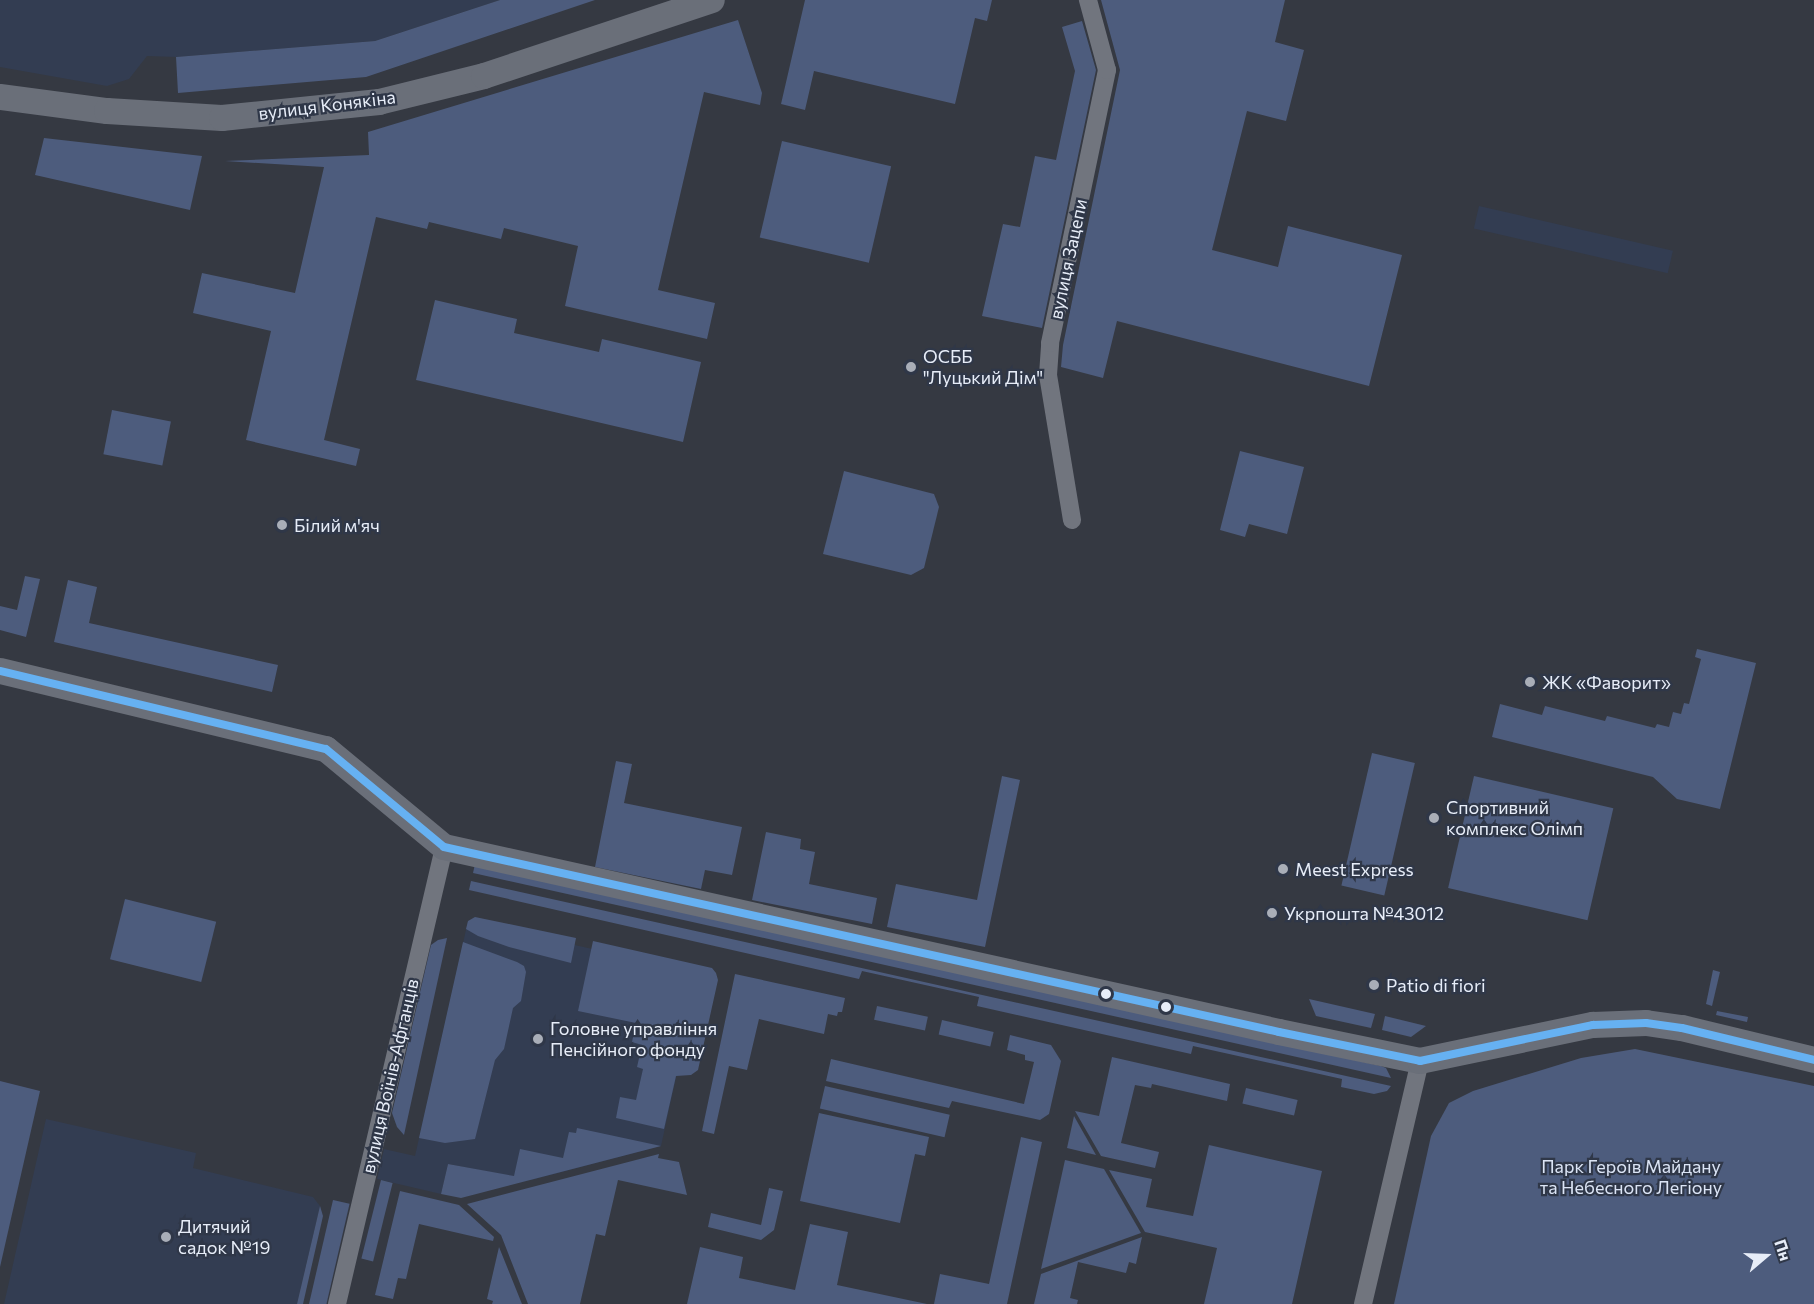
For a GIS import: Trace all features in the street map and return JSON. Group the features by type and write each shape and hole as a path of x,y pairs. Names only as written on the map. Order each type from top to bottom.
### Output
{"street":[{"name":"вулиця Конякіна","path":"0,97 107,111 222,118 379,102 484,76 712,0"},
{"name":"вулиця Зацепи","path":"1072,520 1048,375 1050,343 1107,70 1088,0"},
{"path":"0,671 326,749 444,847 1420,1061 1593,1025 1646,1023 1682,1028 1814,1060"},
{"name":"вулиця Воїнів-Афганців","path":"337,1304 444,847"},
{"path":"1363,1304 1420,1061"}],"shaded area":[{"path":"0,0 500,0 375,41 176,57 147,56 129,79 107,86 0,67"},
{"path":"1479,206 1673,251 1668,273 1474,228"},
{"path":"468,921 699,973 661,1146 531,1180 448,1164 441,1194 377,1179 384,1149 415,1156"},
{"name":"Дитячий садок №19","path":"46,1119 196,1153 193,1168 313,1197 320,1206 297,1304 4,1304"}],"green space":[{"path":"500,0 595,0 366,77 178,93 176,57 375,41"},
{"path":"805,0 992,0 987,21 975,18 955,104 814,71 805,110 781,104"},
{"path":"1101,0 1285,0 1275,42 1304,50 1286,121 1247,111 1212,250 1278,267 1288,226 1402,255 1369,386 1117,321 1103,378 1061,367 1063,345 1120,70"},
{"path":"738,20 762,93 760,105 704,92 658,290 715,303 707,339 565,306 578,246 504,228 501,239 429,222 427,229 376,217 324,440 360,449 356,466 246,440 271,331 193,313 202,273 295,293 324,167 225,161 369,155 368,132"},
{"path":"1082,21 1096,70 1042,328 982,316 1003,224 1020,227 1035,156 1056,160 1075,71 1062,27"},
{"path":"44,138 202,156 190,210 35,175"},
{"path":"782,141 891,166 869,263 760,237"},
{"path":"435,300 517,319 514,333 599,352 602,339 701,362 683,442 416,380"},
{"path":"112,410 171,421 162,466 103,454"},
{"path":"1240,451 1304,467 1287,534 1249,524 1245,537 1220,530"},
{"path":"844,471 934,494 939,507 924,568 911,575 823,554"},
{"path":"25,576 40,579 26,637 0,630 0,606 17,610"},
{"path":"68,580 97,587 89,623 278,665 272,692 54,642"},
{"path":"1697,649 1756,663 1720,809 1677,799 1653,777 1492,737 1500,704 1542,715 1545,706 1605,721 1607,716 1655,728 1657,724 1669,727 1673,712 1681,714 1684,703 1689,704 1701,659 1695,657"},
{"path":"1372,753 1415,763 1384,895 1341,886"},
{"path":"616,761 632,764 624,803 742,827 732,875 705,870 701,889 595,867"},
{"path":"1002,776 1020,780 985,947 887,927 896,884 977,900"},
{"path":"1474,776 1613,808 1587,920 1448,888"},
{"path":"766,832 801,839 800,849 815,852 809,884 877,898 872,924 752,900"},
{"path":"475,864 1381,1066 1386,1068 1391,1078 473,873"},
{"path":"471,881 1391,1086 1387,1091 1374,1094 1341,1087 1342,1079 1193,1046 1191,1054 977,1006 979,997 862,971 859,979 469,890"},
{"path":"125,899 216,922 201,982 110,959"},
{"path":"475,917 576,938 571,963 509,947 478,936 466,929 468,921"},
{"path":"447,938 404,1135 397,1127 392,1113 431,945"},
{"path":"593,941 712,968 716,973 718,980 698,1070 691,1075 676,1076 664,1129 616,1118 620,1097 636,1100 643,1069 637,1067 642,1045 632,1042 636,1023 578,1011"},
{"path":"463,942 517,962 524,966 526,972 521,1001 513,1008 504,1049 495,1060 475,1139 445,1143 419,1138"},
{"path":"1713,970 1720,972 1712,1006 1706,1004"},
{"path":"735,974 845,998 842,1012 838,1012 837,1016 828,1014 824,1034 759,1019 747,1070 729,1066 714,1134 702,1131"},
{"path":"1309,999 1375,1014 1371,1028 1316,1016"},
{"path":"877,1006 928,1017 925,1031 874,1020"},
{"path":"1717,1011 1748,1017 1747,1022 1716,1015"},
{"path":"1385,1016 1426,1026 1411,1037 1382,1030"},
{"path":"942,1020 994,1032 990,1047 939,1035"},
{"path":"1010,1035 1051,1045 1061,1061 1049,1114 1040,1120 952,1101 949,1108 826,1081 831,1059 1024,1104 1034,1062 1025,1060 1025,1055 1007,1050"},
{"name":"Парк Героїв Майдану та Небесного Легіону","path":"1635,1049 1814,1086 1814,1304 1394,1304 1431,1136 1449,1103 1473,1091 1581,1058"},
{"path":"1112,1057 1230,1084 1227,1101 1152,1084 1151,1088 1135,1085 1121,1143 1159,1152 1155,1168 1101,1156 1075,1111 1099,1116"},
{"path":"0,1081 40,1091 0,1267"},
{"path":"825,1086 950,1115 945,1137 820,1108"},
{"path":"1246,1088 1298,1100 1294,1116 1242,1104"},
{"path":"819,1113 929,1137 925,1156 915,1154 900,1223 800,1201"},
{"path":"1074,1116 1096,1155 1067,1148"},
{"path":"577,1128 661,1146 461,1198 441,1194 448,1164 514,1176 520,1149 563,1158 569,1132 576,1133"},
{"path":"1021,1137 1042,1142 1007,1304 934,1304 940,1274 989,1284"},
{"path":"1209,1145 1322,1171 1292,1304 1204,1304 1217,1248 1145,1232 1109,1170 1152,1179 1146,1207 1193,1216"},
{"path":"659,1154 658,1158 679,1162 687,1195 618,1180 605,1236 596,1234 580,1304 528,1304 501,1235 467,1204"},
{"path":"1065,1160 1104,1169 1141,1233 1041,1269"},
{"path":"381,1180 393,1183 373,1261 361,1259"},
{"path":"769,1188 783,1191 774,1230 761,1240 708,1227 711,1213 761,1225"},
{"path":"400,1191 459,1205 494,1237 493,1241 419,1224 406,1279 398,1278 393,1299 375,1295"},
{"path":"333,1200 350,1204 326,1304 309,1304"},
{"path":"320,1206 323,1216 303,1304 297,1304"},
{"path":"810,1224 848,1232 837,1285 927,1304 687,1304 700,1247 743,1257 739,1278 795,1290"},
{"path":"1142,1237 1136,1264 1129,1262 1126,1273 1078,1262 1070,1298 1078,1300 1077,1304 1034,1304 1041,1274"},
{"path":"499,1247 522,1304 492,1304 493,1301 487,1299"}],"transit line":[{"path":"0,671 326,749 444,847 1279,1032 1420,1061 1593,1025 1646,1023 1682,1028 1814,1060"}],"place":[{"name":"ОСББ \"Луцький Дім\"","path":"911,367"},
{"name":"Білий м'яч","path":"282,525"},
{"name":"ЖК «Фаворит»","path":"1530,682"},
{"name":"Спортивний комплекс Олімп","path":"1434,818"},
{"name":"Meest Express","path":"1283,869"},
{"name":"Укрпошта №43012","path":"1272,913"},
{"name":"Patio di fiori","path":"1374,985"},
{"name":"Головне управління Пенсійного фонду","path":"538,1039"},
{"name":"Дитячий садок №19","path":"166,1237"}]}
